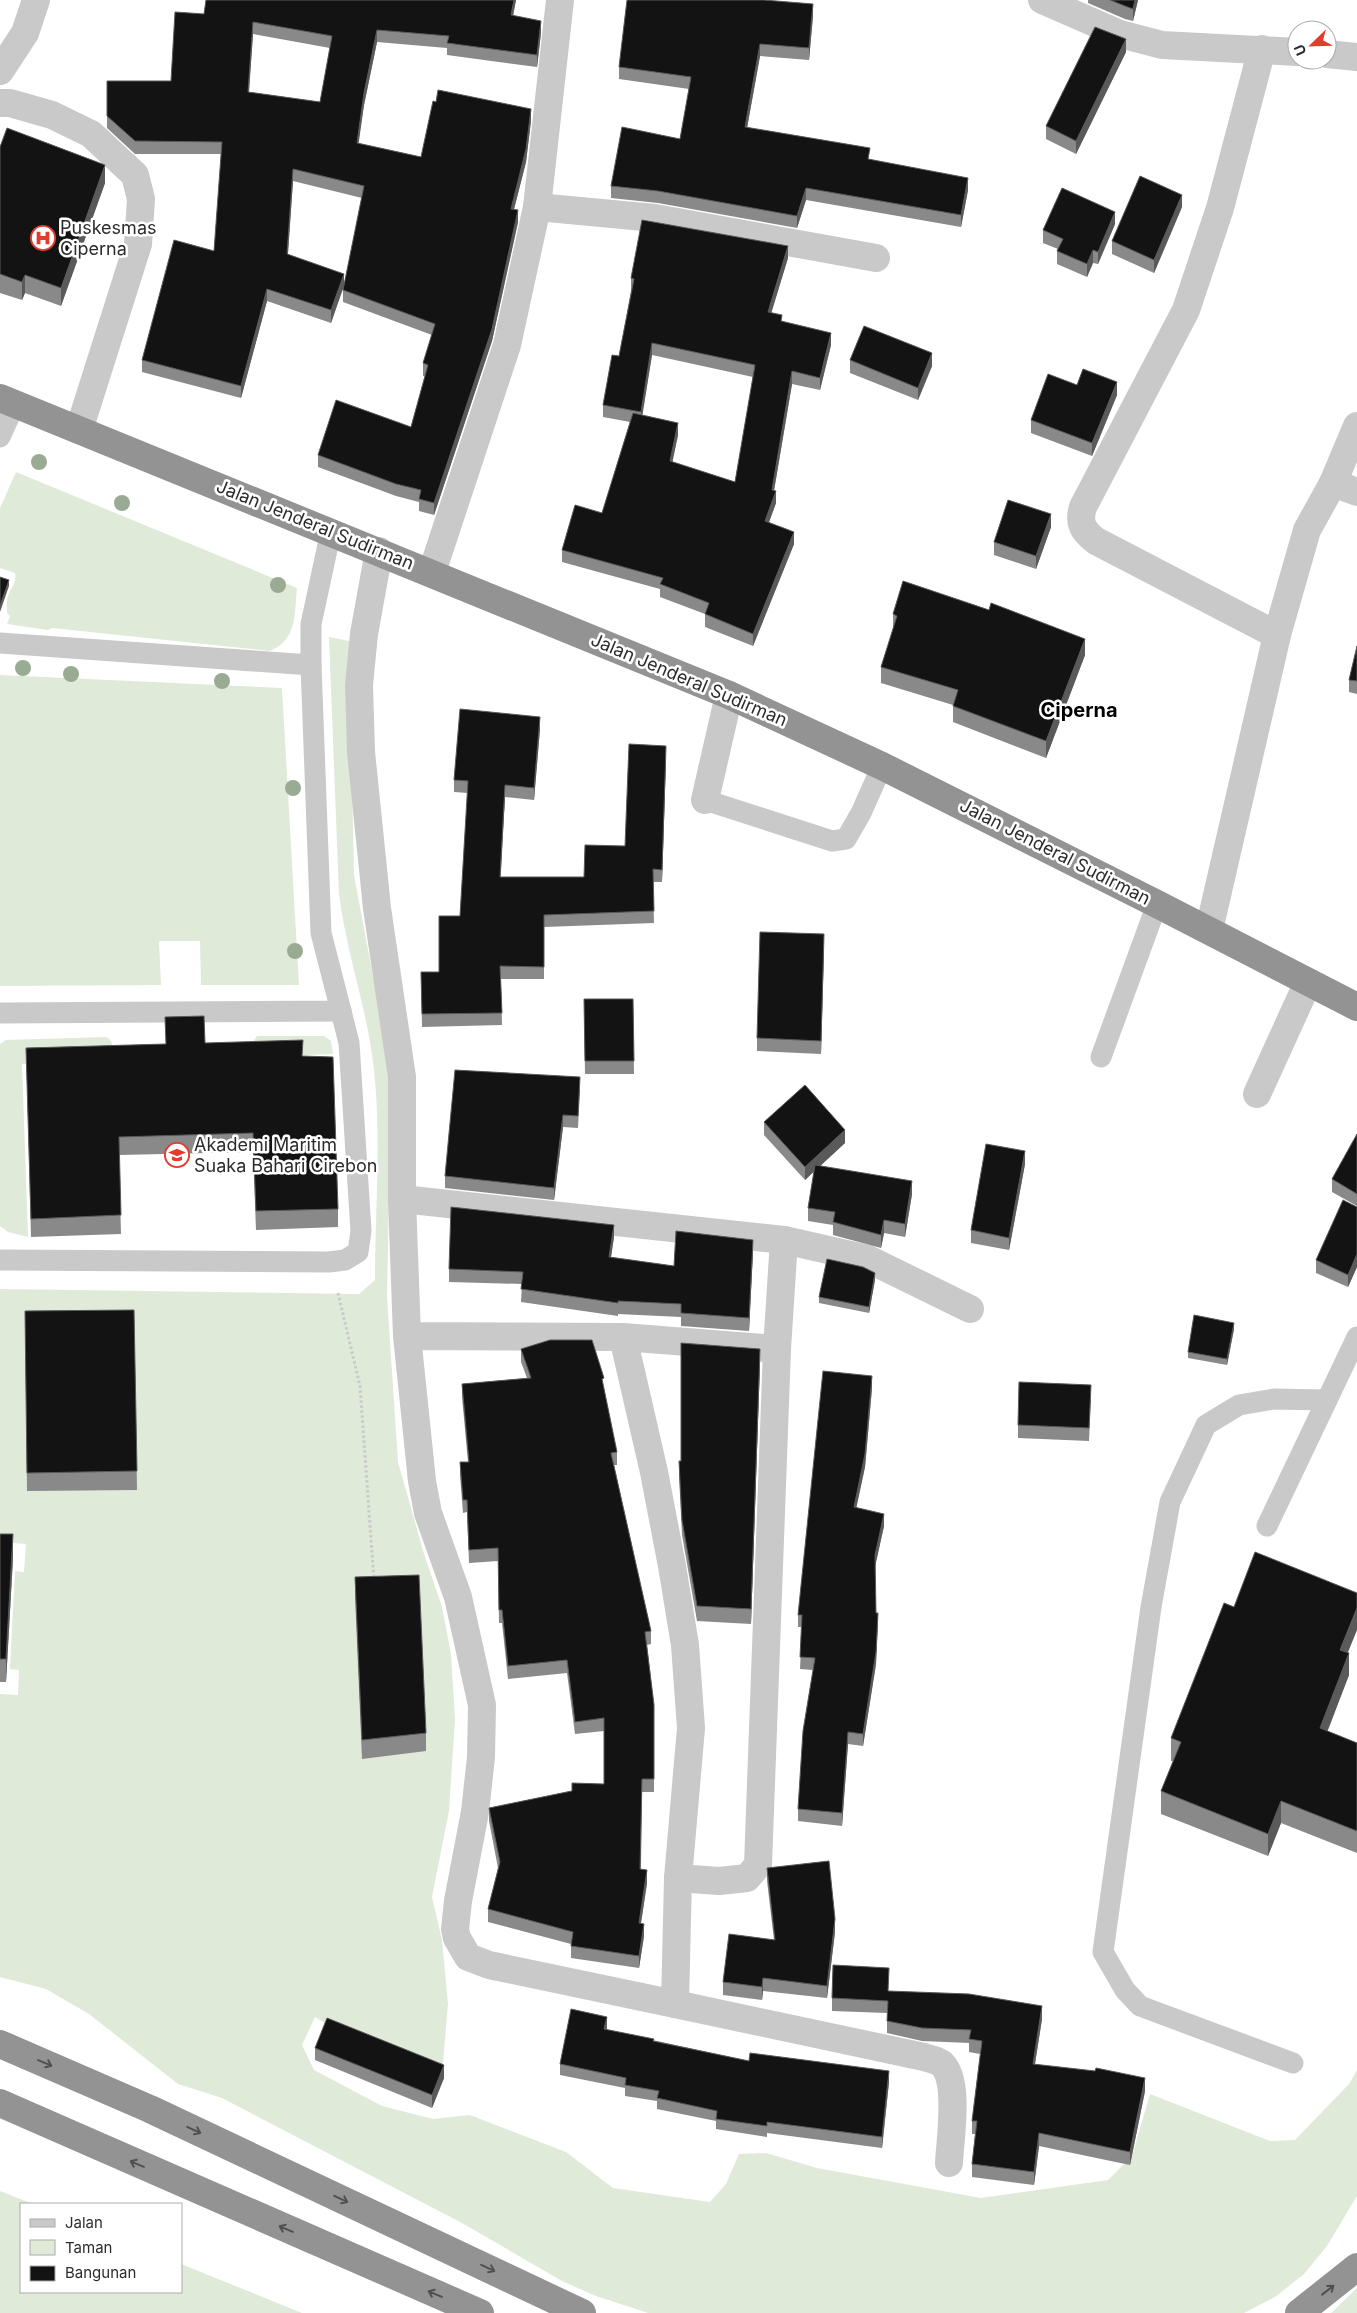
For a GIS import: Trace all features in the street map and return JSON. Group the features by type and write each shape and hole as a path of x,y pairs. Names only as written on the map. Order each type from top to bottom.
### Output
{"highway":[{"name":"Jalan Jenderal Sudirman","path":"7,401 432,572 730,695 882,766 1209,930 1357,1007"},
{"path":"0,2044 150,2109 582,2313"},
{"path":"0,2103 480,2313"},
{"path":"1299,2313 1357,2267"}],"street":[{"path":"0,71 25,34 36,0"},
{"path":"432,572 507,345 537,207 560,0"},
{"path":"1042,0 1120,34 1162,46 1287,51"},
{"path":"1262,49 1220,208 1186,310 1083,507 1080,517 1081,526 1096,541 1277,635"},
{"path":"1337,55 1357,57"},
{"path":"0,103 10,103 52,115 91,134 135,175 141,199 138,244 79,430"},
{"path":"537,207 655,218 876,258"},
{"path":"1209,930 1277,635 1307,530 1345,487 1357,426"},
{"path":"379,551 364,634 359,685 361,752 377,908 402,1077 402,1199 407,1336 422,1481 428,1514 458,1596 482,1704 479,1776 475,1812 458,1901 455,1929 457,1938 468,1957 489,1965 924,2057 941,2063 950,2075 952,2090 949,2163"},
{"path":"705,800 730,695"},
{"path":"1257,1094 1308,982"},
{"path":"402,1199 784,1240 868,1259 970,1309"},
{"path":"678,1878 720,1882 747,1878 758,1864 777,1349 784,1240"},
{"path":"407,1336 623,1337 777,1349"},
{"path":"623,1337 654,1472 685,1645 692,1728 678,1878 675,2004"}],"lane":[{"path":"0,437 7,401"},
{"path":"0,1260 329,1262 345,1260 358,1252 361,1231 349,1043 321,933 311,624 331,532"},
{"path":"0,643 311,665"},
{"path":"705,800 832,841 846,839 861,814 882,766"},
{"path":"1101,1057 1157,904"},
{"path":"0,1013 341,1011"},
{"path":"1267,1526 1357,1337"},
{"path":"1293,2063 1140,2006 1125,1990 1103,1952 1151,1607 1170,1502 1206,1425 1239,1405 1274,1399 1327,1400"}],"path":[{"path":"329,1262 360,1386 375,1589"}],"green space":[{"path":"16,472 297,588 295,616 286,640 270,651 52,628 48,630 7,624 10,616 7,613 7,600 14,582 15,573 0,568 0,508"},
{"path":"329,637 349,641 354,875 381,1019 391,1098 387,1297 398,1462 424,1554 442,1607 451,1654 455,1720 449,1811 432,1897 442,1940 448,2004 442,2074 333,2028 315,2017 302,2045 314,2070 382,2106 433,2119 470,2115 566,2152 613,2188 710,2202 726,2184 739,2154 766,2153 817,2168 981,2198 1108,2180 1132,2156 1150,2094 1270,2141 1295,2140 1349,2084 1357,2070 1357,2196 1327,2246 1304,2274 1275,2297 1244,2313 648,2313 596,2296 562,2281 462,2223 222,2098 178,2084 89,2014 46,1989 0,1977 0,1694 18,1695 19,1670 10,1669 15,1571 24,1572 26,1544 0,1542 0,1289 359,1294 375,1280 378,1143 376,1088 366,1020 346,936 339,894"},
{"path":"0,675 282,688 299,985 201,985 200,941 159,941 161,985 0,986"},
{"path":"257,1036 324,1036 331,1041 333,1054 250,1057 251,1045"},
{"path":"106,1037 112,1044 113,1061 22,1064 28,1237 8,1232 0,1226 0,1044 6,1040"},
{"path":"0,2191 30,2203 20,2203 20,2293 182,2293 182,2264 302,2313 0,2313"},
{"path":"1357,2288 1357,2313 1331,2313"}],"building":[{"path":"206,0 514,0 511,15 541,21 537,55 447,43 449,36 377,30 364,93 357,143 421,157 433,101 436,102 438,90 531,109 526,149 511,209 518,210 492,329 434,503 419,499 421,490 396,484 318,455 336,400 411,427 428,365 423,363 435,324 343,290 364,186 293,169 287,254 344,274 331,310 267,289 241,386 142,360 174,240 214,251 222,142 135,141 107,116 107,81 171,81 175,12 204,14","holes":["253,22 332,36 320,102 248,92"]},
{"path":"627,0 764,0 813,4 809,48 760,44 745,127 870,148 868,159 968,178 961,215 806,188 797,216 658,191 611,186 622,127 680,139 691,77 619,67"},
{"path":"1110,0 1135,0 1133,9"},
{"path":"1095,27 1126,39 1076,141 1046,126"},
{"name":"Puskesmas Ciperna","path":"7,128 105,165 61,288 25,275 22,282 0,274 0,147"},
{"path":"1140,176 1182,195 1154,260 1112,241"},
{"path":"1062,188 1115,212 1098,252 1093,250 1087,264 1057,251 1063,239 1043,230"},
{"path":"642,220 788,246 768,312 782,315 781,321 831,333 820,378 792,371 772,490 776,491 765,521 794,532 753,634 705,614 709,603 660,584 663,578 562,550 575,505 602,513 633,413 678,423 670,461 735,482 755,365 652,343 641,412 603,405 612,355 619,356 634,279 631,278"},
{"path":"864,326 932,353 918,388 850,360"},
{"path":"1083,369 1117,382 1092,443 1031,420 1048,374 1077,385"},
{"path":"1008,500 1051,514 1036,556 994,542"},
{"path":"0,577 9,580 0,606"},
{"path":"903,581 989,610 991,603 1085,639 1046,741 953,706 958,690 881,667 897,616 893,614"},
{"path":"1357,646 1357,681 1349,680"},
{"path":"460,709 540,717 534,788 505,785 500,877 584,877 585,845 625,846 629,744 666,746 662,870 653,869 654,911 544,915 544,967 500,966 502,1013 422,1014 421,972 439,972 439,916 460,916 468,781 454,780"},
{"path":"760,932 824,934 821,1041 757,1038"},
{"path":"584,999 633,999 634,1061 585,1061"},
{"path":"204,1016 205,1043 303,1040 302,1056 333,1057 338,1209 256,1211 253,1133 119,1137 121,1215 31,1219 26,1048 166,1044 165,1017"},
{"path":"455,1070 580,1077 578,1116 563,1115 554,1188 445,1176"},
{"path":"805,1085 845,1130 805,1167 764,1122"},
{"path":"1357,1134 1357,1194 1332,1179"},
{"path":"986,1144 1025,1151 1009,1238 971,1230"},
{"path":"815,1165 912,1181 905,1224 884,1220 881,1235 833,1222 835,1212 808,1208"},
{"path":"1343,1200 1357,1207 1357,1254 1348,1275 1316,1260"},
{"path":"451,1207 614,1225 609,1257 674,1266 676,1231 753,1240 749,1318 681,1313 681,1304 618,1301 618,1303 521,1289 523,1272 449,1269"},
{"path":"827,1259 863,1267 875,1273 869,1307 819,1297"},
{"path":"134,1310 137,1471 27,1473 25,1311"},
{"path":"1194,1315 1234,1323 1227,1359 1188,1352"},
{"path":"550,1340 592,1340 604,1378 602,1379 617,1452 611,1453 651,1631 645,1632 654,1705 654,1779 642,1779 640,1869 647,1870 639,1923 644,1924 639,1956 571,1946 573,1932 488,1909 500,1862 489,1808 572,1791 572,1783 604,1784 604,1718 575,1722 567,1660 508,1666 502,1610 499,1610 498,1548 469,1550 467,1500 463,1500 460,1462 469,1462 462,1384 531,1378 521,1349"},
{"path":"681,1343 760,1349 751,1609 697,1606 682,1520 679,1461 681,1461"},
{"path":"823,1371 872,1376 865,1454 854,1507 884,1514 875,1555 876,1613 878,1613 876,1652 863,1734 848,1732 842,1813 798,1809 803,1731 815,1658 800,1657 802,1615 798,1615"},
{"path":"1019,1382 1091,1385 1089,1428 1018,1425"},
{"path":"0,1534 13,1534 6,1659 0,1659"},
{"path":"1255,1552 1357,1593 1357,1608 1340,1650 1349,1653 1320,1728 1357,1743 1357,1831 1281,1801 1268,1834 1161,1791 1181,1742 1171,1738 1224,1603 1234,1607"},
{"path":"419,1575 426,1733 362,1740 355,1577"},
{"path":"829,1861 835,1919 827,1986 763,1978 762,1987 723,1982 729,1934 775,1940 767,1868"},
{"path":"833,1965 889,1968 888,1991 969,1994 1042,2006 1033,2064 1095,2071 1096,2068 1145,2078 1130,2152 1039,2133 1034,2172 972,2164 977,2121 972,2121 982,2041 969,2039 971,2030 922,2028 887,2021 888,2001 832,1998"},
{"path":"571,2009 607,2017 604,2029 749,2061 750,2053 889,2071 882,2137 767,2122 767,2126 716,2119 717,2111 657,2098 659,2091 625,2085 626,2078 560,2064"},
{"path":"327,2018 444,2065 432,2095 315,2048"}],"place":[{"name":"Puskesmas Ciperna","path":"43,238"},
{"name":"Akademi Maritim Suaka Bahari Cirebon","path":"177,1155"}],"district":[{"name":"Ciperna","path":"1079,710"}]}
